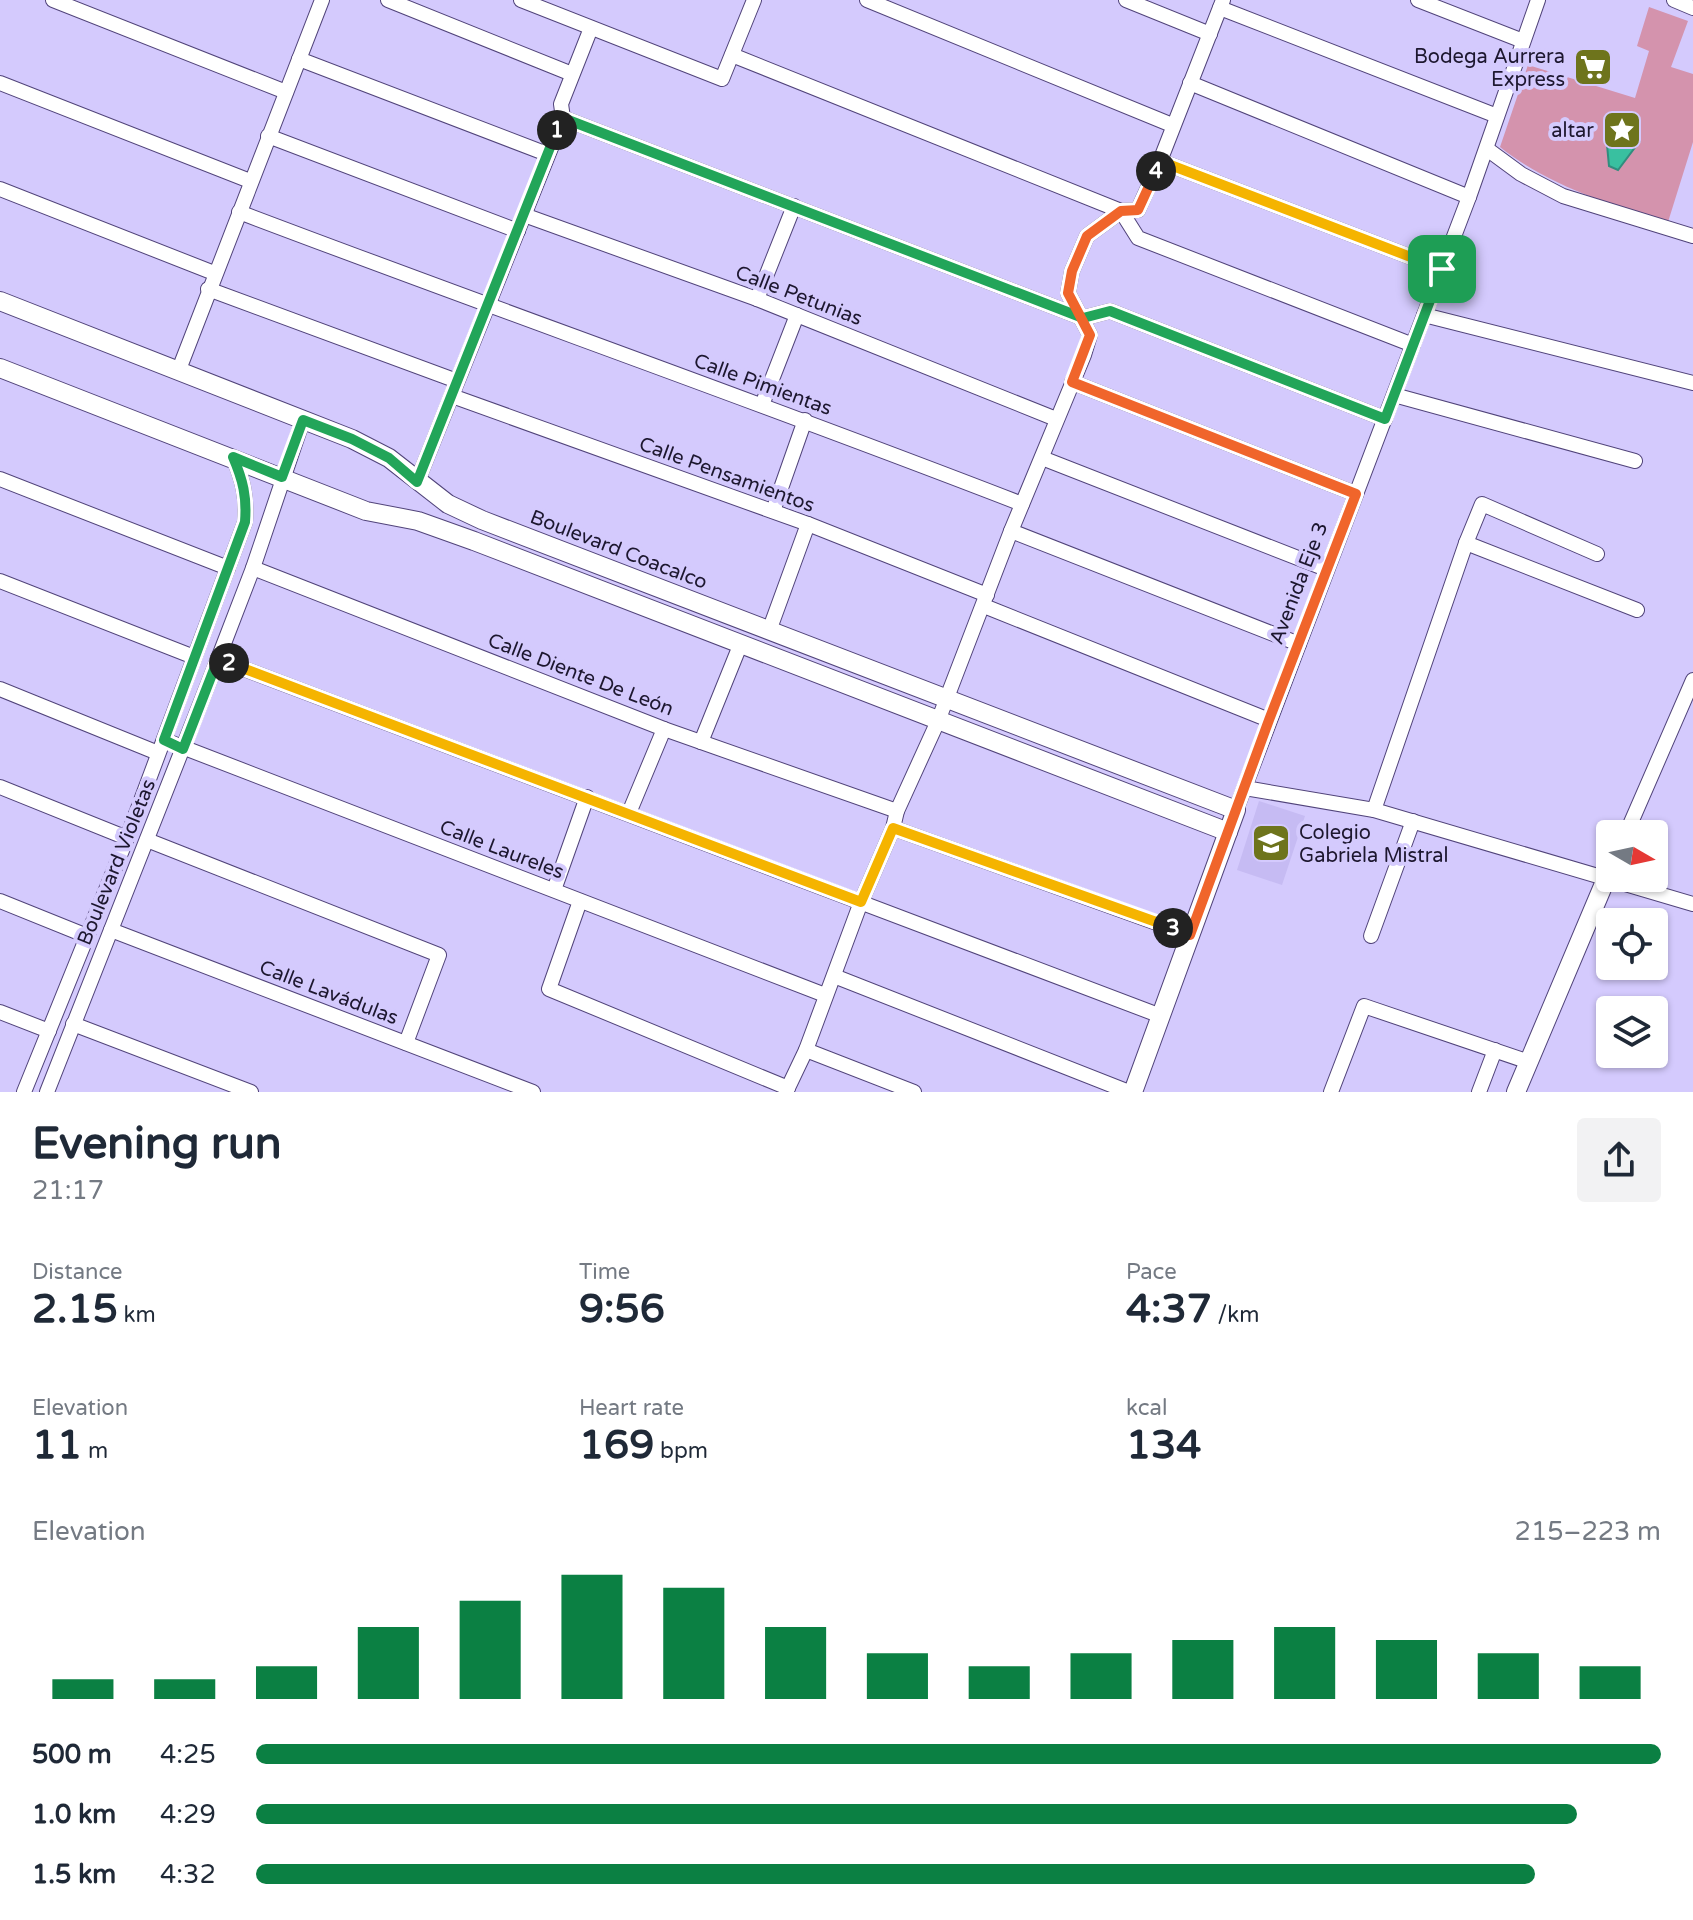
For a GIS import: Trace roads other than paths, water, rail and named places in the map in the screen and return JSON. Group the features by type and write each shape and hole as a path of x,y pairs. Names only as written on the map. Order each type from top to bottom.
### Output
{"main road":[{"name":"Boulevard Coacalco","path":"0,301 352,439 389,458 448,504 482,520 1236,810"},
{"path":"0,368 366,511 439,528 1228,832"},
{"name":"Avenida Eje 3","path":"1131,1092 1236,810"},
{"path":"1516,1092 1600,892"}],"street":[{"path":"53,0 286,92"},
{"path":"178,372 321,0"},
{"path":"388,0 572,74"},
{"path":"521,0 722,79 754,0"},
{"path":"867,0 1172,125"},
{"path":"1126,0 1210,34"},
{"path":"1418,0 1523,41"},
{"name":"Avenida Eje 3","path":"1236,810 1487,149 1538,0"},
{"path":"1674,0 1693,8"},
{"path":"732,55 1121,211 1138,210 1221,4 1497,116"},
{"path":"417,482 563,118 561,104 591,28"},
{"path":"299,59 547,154"},
{"path":"0,83 250,181"},
{"path":"1190,83 1469,197"},
{"path":"563,118 1083,318 1110,311 1385,419"},
{"path":"268,136 518,231"},
{"path":"1487,149 1521,174 1563,196 1693,236"},
{"path":"1160,161 1442,269"},
{"path":"0,189 214,273"},
{"path":"757,299 794,206"},
{"path":"580,901 549,989 787,1090 806,1050 897,811 938,721 1090,335 1068,293 1072,271 1087,236 1121,211"},
{"path":"1121,211 1138,238 1413,345"},
{"name":"Calle Pimientas","path":"239,212 487,306 805,420 1022,504"},
{"name":"Calle Petunias","path":"524,215 757,299 1056,419"},
{"path":"208,289 457,381"},
{"path":"762,405 797,315"},
{"path":"1424,315 1693,383"},
{"path":"1072,382 1356,494"},
{"path":"1394,395 1635,461"},
{"name":"Calle Pensamientos","path":"452,396 808,524 1269,720"},
{"name":"Boulevard Violetas","path":"47,1092 253,568 303,420"},
{"path":"773,511 805,420"},
{"name":"Boulevard Violetas","path":"24,1092 127,838 245,522 247,501 233,457"},
{"path":"1042,458 1326,569"},
{"path":"0,479 228,568"},
{"path":"1374,810 1482,504 1597,554"},
{"path":"769,631 808,524"},
{"path":"1011,531 1299,644"},
{"path":"1466,543 1637,610"},
{"name":"Calle Diente De León","path":"253,568 664,729 897,811"},
{"path":"0,581 194,657"},
{"path":"701,742 741,643"},
{"path":"218,659 1161,1016"},
{"path":"1632,820 1693,680"},
{"name":"Calle Laureles","path":"0,689 161,746 183,749 825,995"},
{"path":"629,813 664,729"},
{"path":"0,787 127,838"},
{"path":"1245,788 1374,810 1596,871"},
{"path":"554,890 587,797"},
{"path":"1371,936 1413,821"},
{"path":"893,828 1190,935"},
{"path":"147,840 439,955 406,1043"},
{"path":"1659,892 1693,904"},
{"path":"0,901 87,936"},
{"name":"Calle Lavádulas","path":"95,915 112,926 533,1092"},
{"path":"834,976 1131,1092"},
{"path":"1331,1092 1364,1006 1529,1062"},
{"path":"0,1012 49,1031"},
{"path":"73,1024 251,1092"},
{"path":"806,1050 914,1092"},
{"path":"1479,1092 1495,1050"}],"place":[{"name":"Bodega Aurrera Express","path":"1593,67"},
{"name":"altar","path":"1622,130"},
{"name":"Colegio Gabriela Mistral","path":"1271,843"}]}
